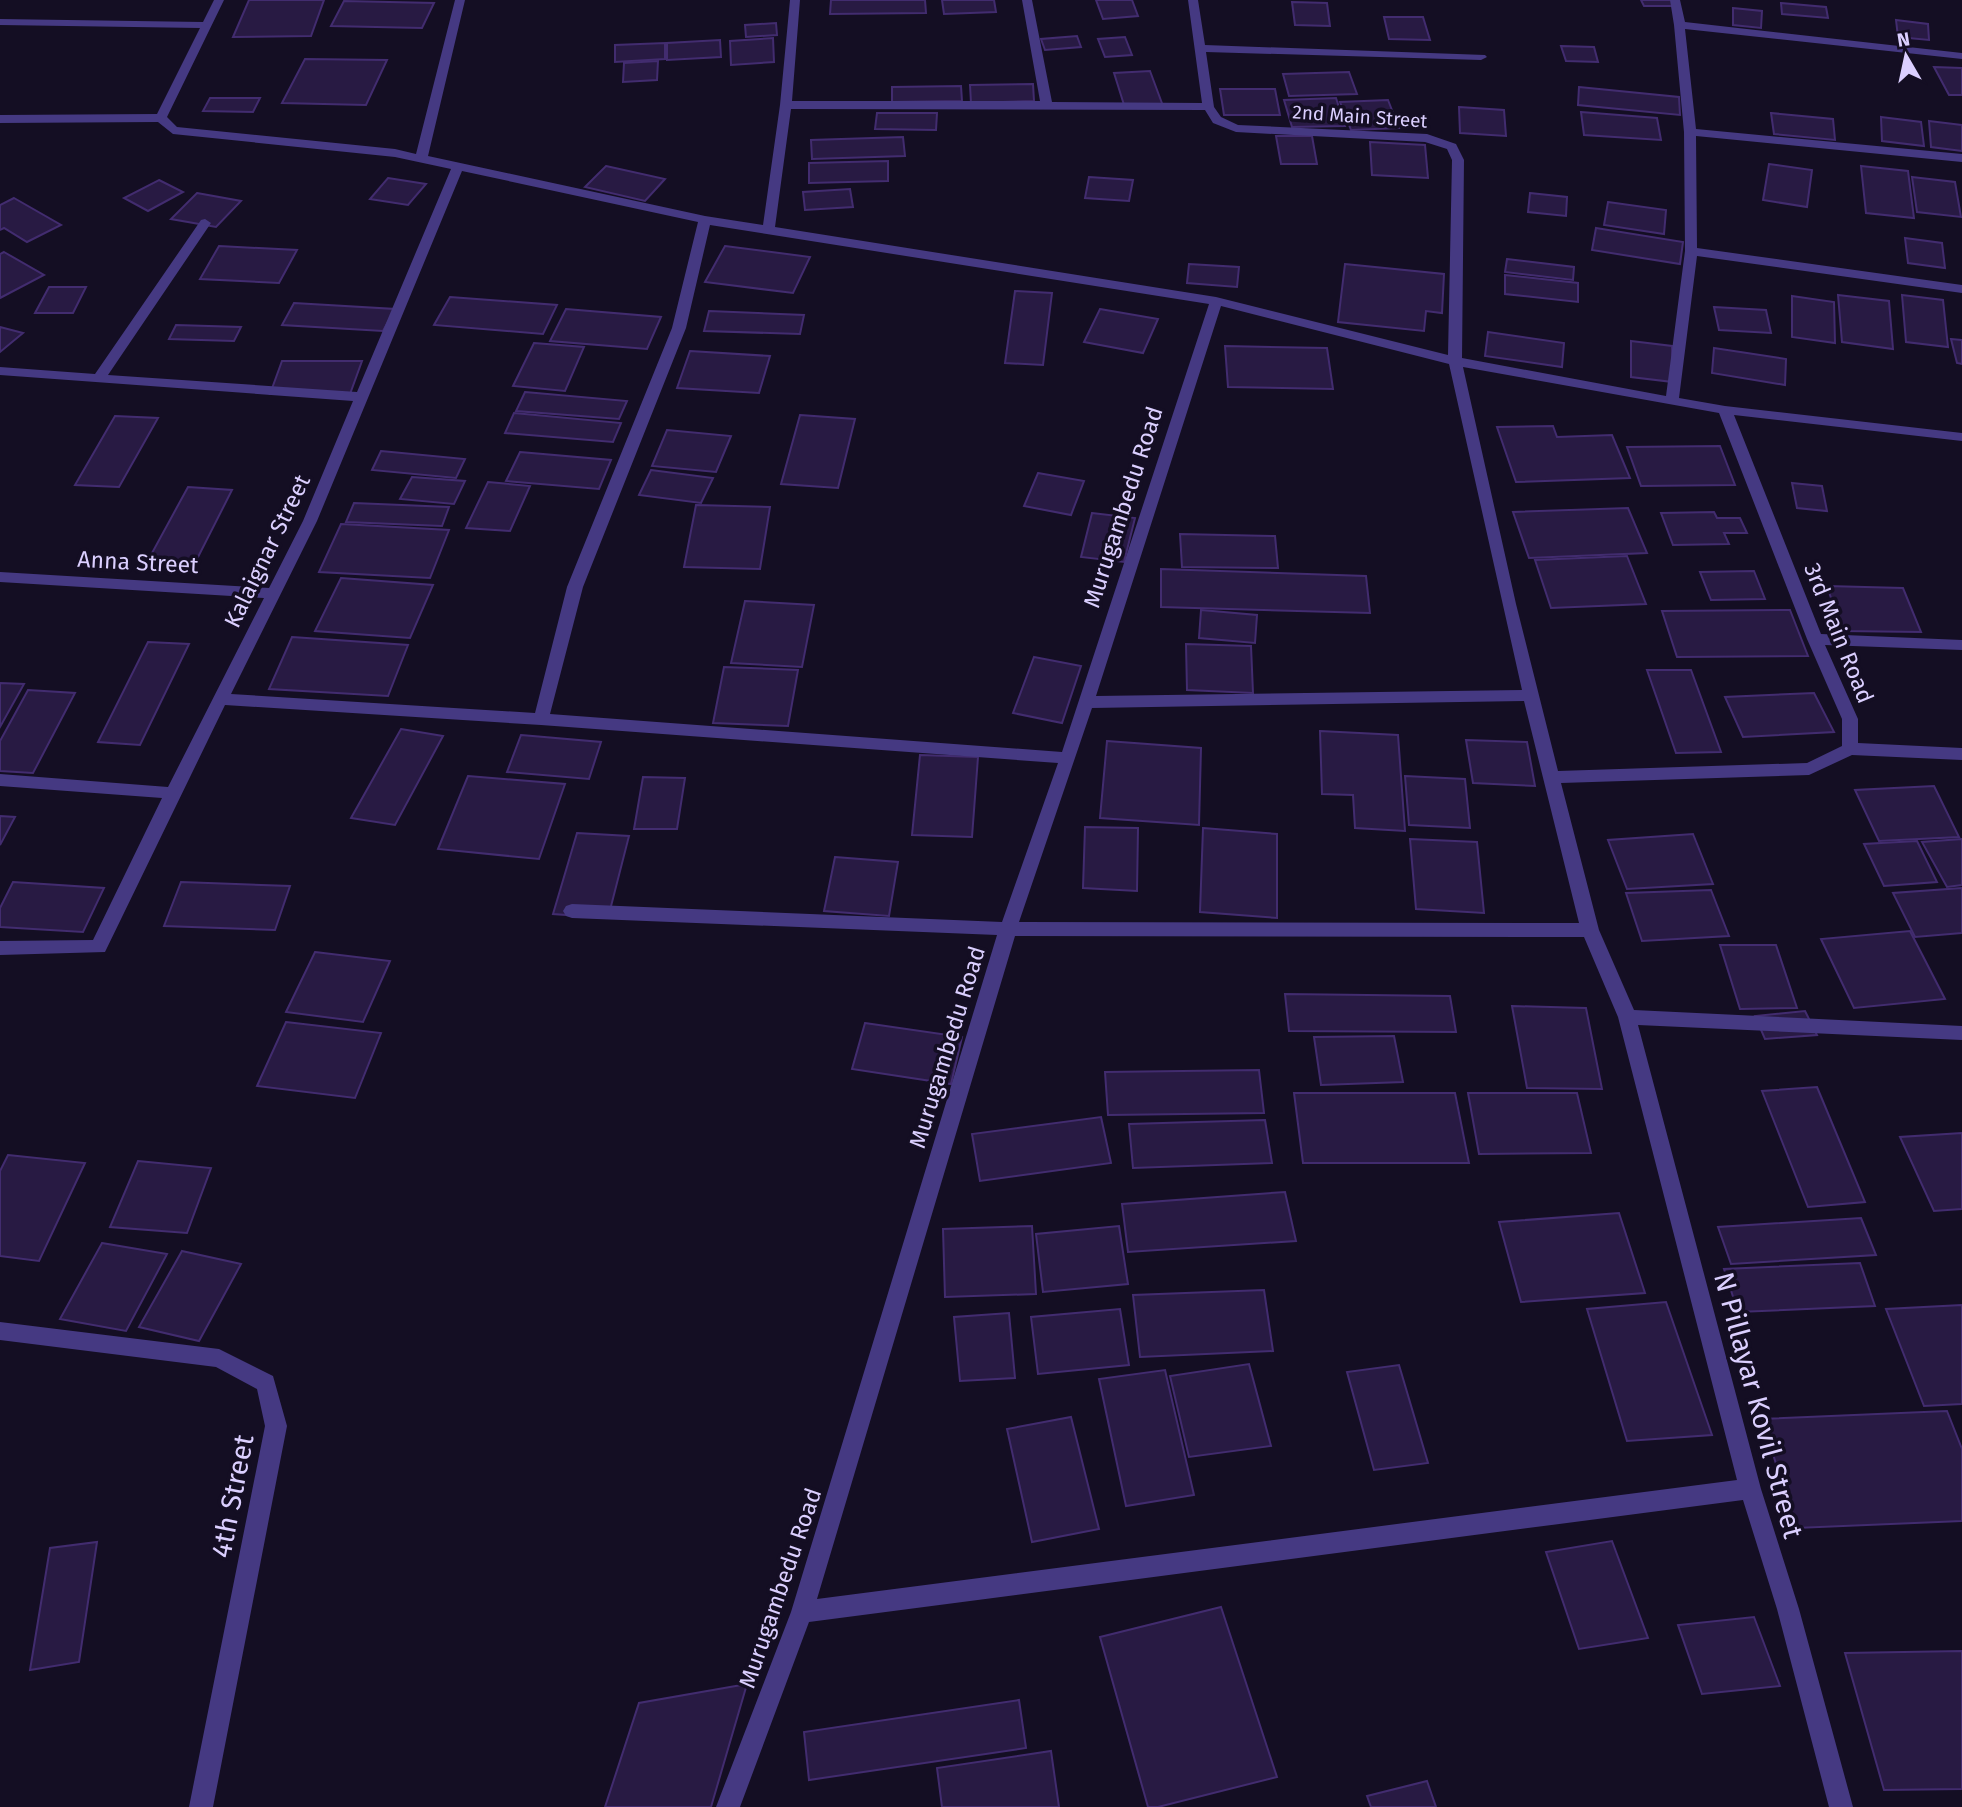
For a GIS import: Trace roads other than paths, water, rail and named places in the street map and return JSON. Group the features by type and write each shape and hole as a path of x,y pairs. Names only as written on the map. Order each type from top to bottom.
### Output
{"street":[{"path":"161,118 219,0"},
{"path":"421,159 460,0"},
{"path":"768,231 786,105 795,0"},
{"path":"1027,0 1046,105"},
{"path":"786,105 1208,107 1202,48 1193,0"},
{"path":"1672,401 1691,251 1690,131 1680,25 1675,0"},
{"path":"0,22 207,25"},
{"path":"1680,25 1962,56"},
{"path":"1202,48 1481,57"},
{"name":"2nd Main Street","path":"1208,107 1217,120 1237,128 1427,138 1451,147 1458,160 1455,361 1508,604 1531,695"},
{"path":"0,119 161,118 173,130 191,133 395,153 705,220 1216,301 1455,361 1672,401 1725,410 1882,425 1962,437"},
{"path":"1690,131 1962,158"},
{"name":"Kalaignar Street","path":"0,948 99,947 310,521 458,167"},
{"path":"541,719 575,587 679,328 705,220"},
{"path":"98,380 205,223"},
{"path":"1691,251 1962,289"},
{"name":"Murugambedu Road","path":"728,1807 802,1612 1008,929 1068,758 1216,301"},
{"path":"0,371 362,397"},
{"name":"3rd Main Road","path":"1725,410 1815,639 1850,719 1850,750"},
{"name":"Anna Street","path":"0,577 272,593"},
{"path":"1815,639 1962,645"},
{"path":"1085,702 1531,695"},
{"name":"N Pillayar Kovil Street","path":"1531,695 1590,930 1612,976 1627,1017 1750,1489 1788,1609 1841,1807"},
{"path":"220,699 541,719 1068,758"},
{"path":"1552,777 1809,769 1850,750 1962,754"},
{"path":"0,780 173,793"},
{"path":"572,911 1008,929 1590,930"},
{"path":"1627,1017 1962,1033"},
{"name":"4th Street","path":"0,1331 219,1358 266,1383 276,1426 201,1807"},
{"path":"802,1612 1750,1489"}]}
